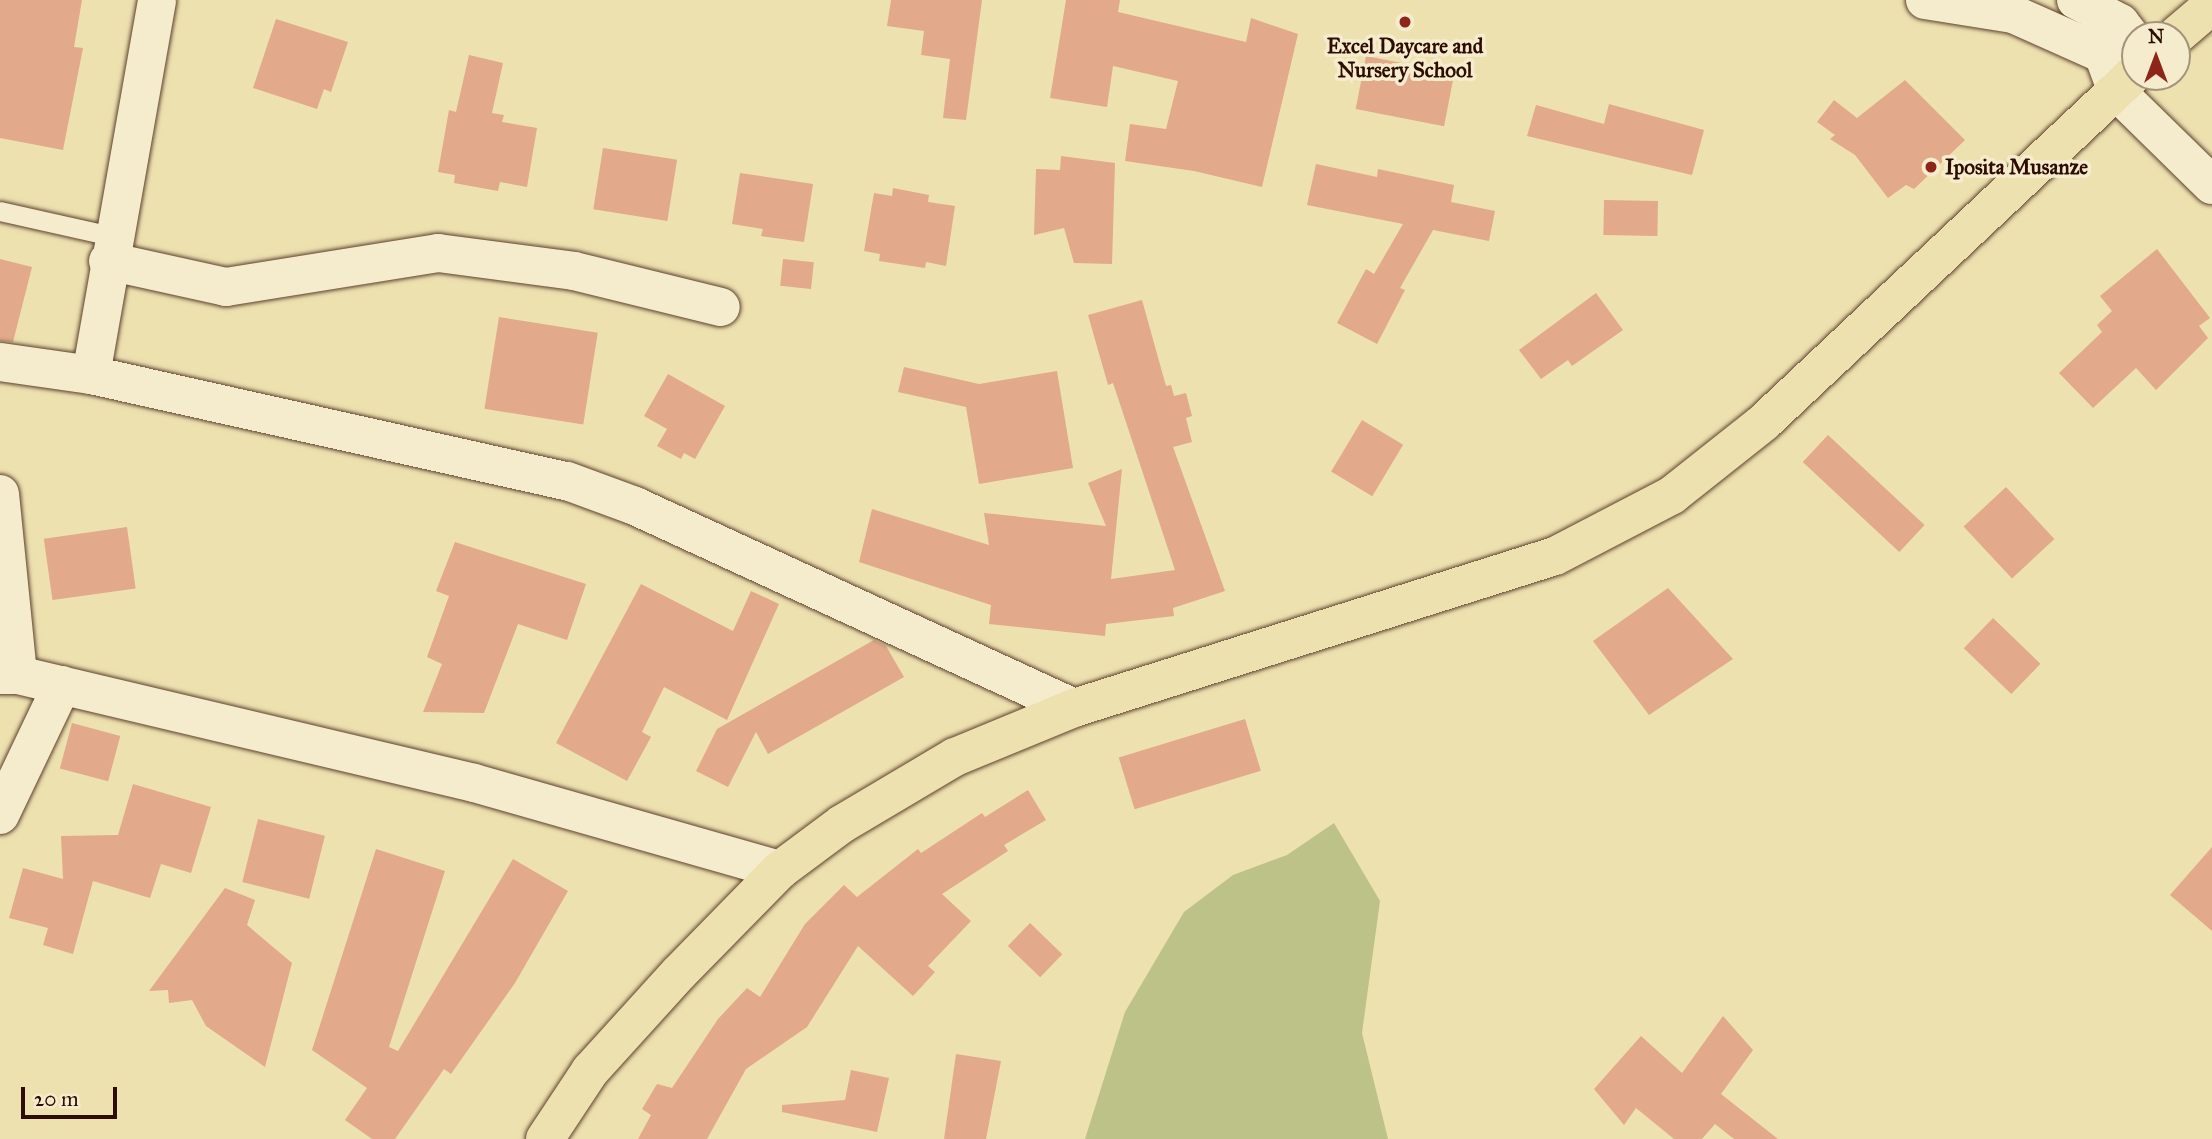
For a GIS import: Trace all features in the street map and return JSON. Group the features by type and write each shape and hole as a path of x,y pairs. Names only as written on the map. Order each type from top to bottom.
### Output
{"main road":[{"path":"2191,23 2212,5"},
{"path":"545,1139 590,1071 780,870 904,783 1074,708 1555,556 1672,495 1764,422 2121,87"}],"street":[{"path":"91,375 110,248 157,0"},
{"path":"1925,0 1962,3 2013,13 2103,54 2121,76"},
{"path":"2076,0 2121,24"},
{"path":"2134,91 2212,185"},
{"path":"110,248 226,287 438,253 573,271 720,307"},
{"path":"0,362 91,375 566,481 635,506 1074,708"},
{"path":"0,494 9,675 62,685 474,783 780,870"},
{"path":"0,815 62,685"}],"lane":[{"path":"0,211 110,248"}],"green space":[{"path":"1334,823 1380,901 1362,1033 1388,1139 1085,1139 1125,1012 1184,912 1233,875 1287,855"}],"building":[{"path":"0,0 82,0 74,47 83,48 63,150 0,138"},
{"path":"891,0 982,0 966,120 943,118 950,59 921,55 924,31 887,26"},
{"path":"1066,0 1120,0 1118,12 1246,42 1251,18 1298,34 1262,187 1194,171 1125,161 1130,124 1166,129 1178,81 1113,66 1107,107 1050,98"},
{"path":"276,19 348,42 331,92 324,89 317,109 253,88"},
{"path":"469,55 503,63 492,113 504,115 502,122 537,128 527,187 500,182 498,191 454,183 455,175 438,172 449,110 456,112"},
{"path":"1366,56 1454,73 1444,126 1356,109"},
{"path":"1905,80 1965,140 1914,189 1906,185 1888,198 1855,155 1830,139 1835,135 1817,122 1834,100 1857,118"},
{"path":"1609,104 1704,130 1692,175 1527,136 1536,105 1604,124"},
{"path":"603,148 677,160 667,221 593,209"},
{"path":"1061,156 1115,163 1112,264 1074,263 1064,228 1034,235 1036,169 1060,170"},
{"path":"1316,164 1377,177 1378,169 1454,185 1451,202 1495,211 1489,241 1433,230 1400,288 1405,290 1377,344 1337,323 1366,269 1374,274 1403,224 1307,205"},
{"path":"740,173 813,184 804,242 761,236 763,229 732,224"},
{"path":"893,188 929,195 928,202 955,206 946,266 926,262 925,268 879,261 880,254 864,251 874,193 892,196"},
{"path":"1604,200 1658,201 1657,236 1603,235"},
{"path":"2157,249 2210,318 2199,326 2208,338 2156,390 2136,368 2093,408 2059,373 2102,332 2097,325 2112,311 2100,296"},
{"path":"0,259 32,267 13,342 0,341"},
{"path":"783,259 814,262 811,289 780,286"},
{"path":"1596,293 1623,330 1572,366 1568,360 1541,379 1519,350"},
{"path":"1142,300 1166,386 1171,385 1174,396 1186,393 1192,416 1186,418 1192,442 1173,447 1225,591 1173,608 1174,616 1106,624 1105,636 989,624 991,605 859,562 872,509 989,545 984,513 1106,526 1088,483 1122,469 1111,579 1175,570 1113,383 1108,385 1088,315"},
{"path":"499,317 598,333 583,424 484,409"},
{"path":"904,367 979,384 1057,371 1073,468 979,484 966,407 898,392"},
{"path":"668,374 725,406 695,459 684,453 681,459 657,446 667,429 644,416"},
{"path":"1362,420 1403,445 1372,496 1331,471"},
{"path":"1828,435 1925,525 1899,552 1803,462"},
{"path":"2006,487 2054,539 2012,578 1964,527"},
{"path":"127,527 136,588 52,600 44,539"},
{"path":"455,542 586,584 567,640 518,624 484,713 423,712 442,664 427,657 449,596 436,591"},
{"path":"641,584 733,631 751,591 779,604 727,720 664,687 642,732 651,737 627,781 556,743"},
{"path":"1668,588 1733,659 1649,715 1593,641"},
{"path":"1993,618 2040,664 2011,694 1964,648"},
{"path":"874,640 886,646 904,677 768,754 756,732 728,787 696,771 717,729"},
{"path":"1245,719 1261,771 1135,809 1119,758"},
{"path":"72,723 120,736 108,781 60,768"},
{"path":"133,784 211,807 191,873 161,864 150,898 93,881 73,954 43,945 48,928 9,918 23,868 63,879 61,836 118,835"},
{"path":"1028,790 1046,820 1004,845 1008,851 942,894 971,921 928,966 935,972 913,996 858,946 807,1027 746,1069 707,1139 638,1139 651,1115 642,1109 657,1084 672,1088 718,1019 747,988 760,997 805,924 844,885 857,897 918,849 921,853 982,813 985,817"},
{"path":"258,819 325,836 309,899 242,882"},
{"path":"2212,847 2212,931 2170,895"},
{"path":"376,849 445,871 389,1047 398,1051 513,859 568,891 515,983 451,1074 444,1069 395,1139 372,1139 345,1120 367,1088 312,1050"},
{"path":"225,888 255,900 247,925 292,963 265,1067 206,1026 192,1000 169,1003 168,990 149,991"},
{"path":"1030,923 1062,954 1040,977 1008,946"},
{"path":"1723,1016 1753,1050 1721,1094 1778,1139 1734,1139 1715,1124 1702,1139 1674,1139 1636,1108 1624,1125 1594,1089 1641,1036 1682,1073"},
{"path":"956,1054 1001,1061 986,1139 944,1139"},
{"path":"851,1070 889,1078 877,1132 782,1112 782,1105 845,1100"}],"place":[{"name":"Excel Daycare and Nursery School","path":"1405,22"},
{"name":"Iposita Musanze","path":"1931,167"}]}
